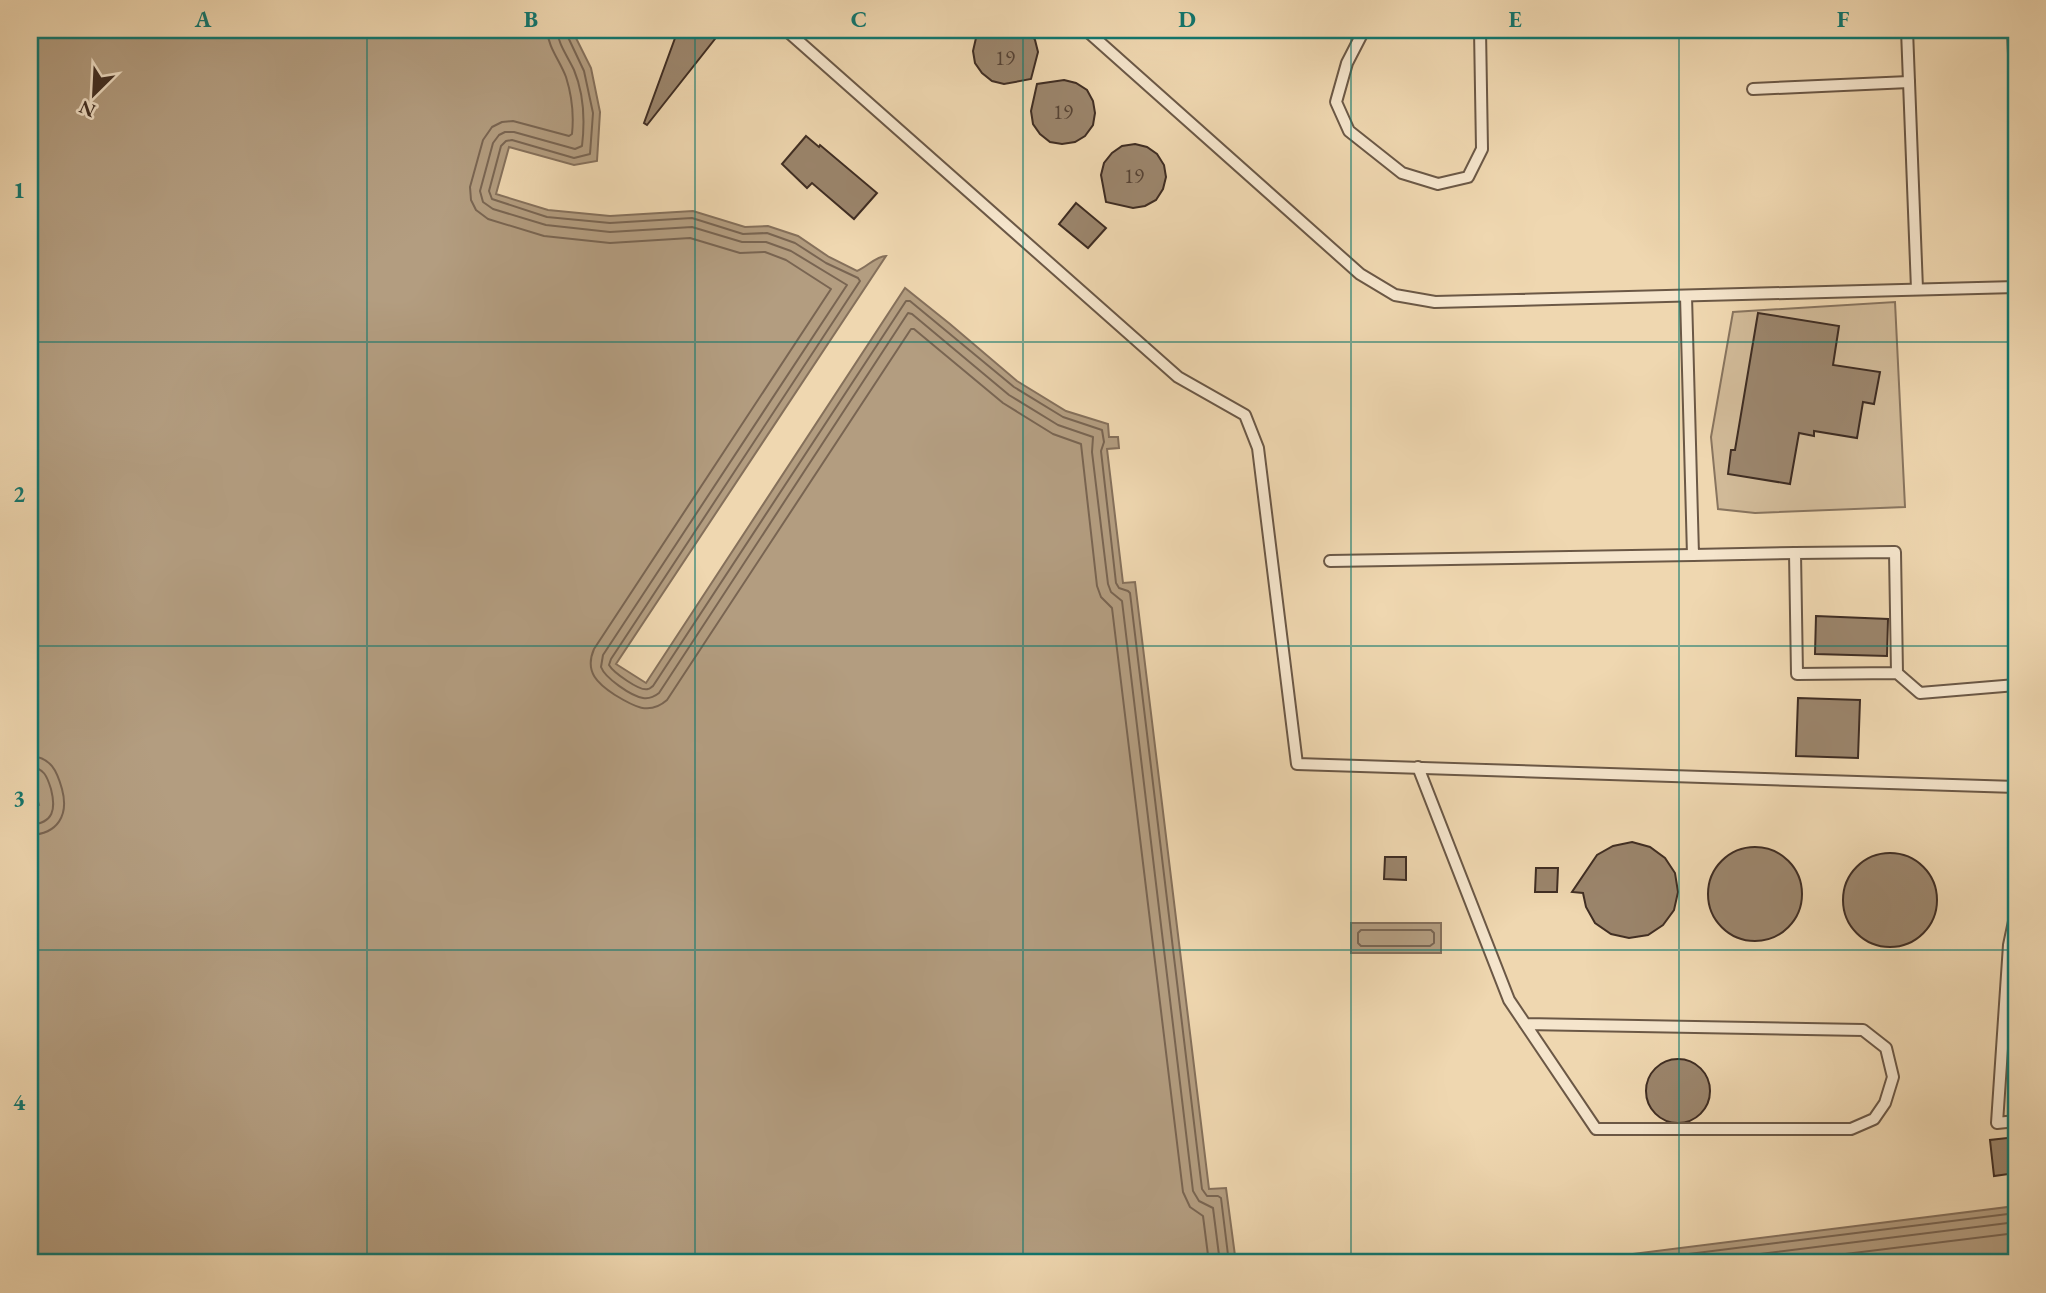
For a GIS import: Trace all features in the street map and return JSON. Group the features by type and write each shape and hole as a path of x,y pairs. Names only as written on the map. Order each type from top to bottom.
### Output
{"lane":[{"path":"786,30 1178,377 1245,415 1258,448 1297,764 2016,787"},
{"path":"1086,30 1360,274 1395,295 1435,302 2016,287"},
{"path":"1364,30 1347,63 1336,102 1349,131 1402,173 1438,184 1468,177 1482,149 1480,30"},
{"path":"1907,30 1917,289"},
{"path":"2013,30 2016,102"},
{"path":"1753,89 1909,82"},
{"path":"1686,296 1693,555"},
{"path":"1330,561 1895,552 1897,673"},
{"path":"1795,553 1797,674 1897,673 1920,693 2016,685"},
{"path":"1418,767 1509,1000 1525,1024 1596,1129 1851,1129 1874,1119 1885,1103 1894,1077 1886,1048 1863,1030 1525,1024"},
{"path":"2016,912 1997,1123 2016,1121"}],"shaded area":[{"path":"1895,302 1905,507 1755,513 1718,509 1711,437 1733,312"}],"water":[{"path":"30,30 572,30 591,68 600,112 597,161 574,165 509,147 496,194 548,210 610,216 693,211 745,227 768,226 798,236 829,257 857,271 886,256 616,664 646,683 905,288 1017,381 1066,411 1108,424 1109,437 1118,437 1119,448 1107,449 1123,583 1135,582 1209,1189 1226,1188 1236,1263 30,1263 30,810 39,805 30,772"},
{"path":"1351,923 1441,923 1441,953 1351,953"},
{"path":"2016,1206 2016,1263 1561,1263"}],"building":[{"path":"678,30 722,30 647,125 644,123"},
{"path":"982,30 1029,30 1038,52 1031,79 1004,84 992,81 982,73 975,63 973,51 976,38"},
{"path":"1064,80 1087,90 1095,113 1093,125 1085,136 1075,142 1062,144 1050,142 1040,134 1033,124 1031,111 1037,84"},
{"path":"806,136 877,193 854,219 812,183 807,188 782,164"},
{"path":"1135,144 1147,147 1157,154 1164,165 1166,177 1163,189 1156,200 1145,206 1133,208 1106,202 1101,175 1104,163 1122,146"},
{"path":"1076,203 1106,228 1088,248 1059,224"},
{"path":"1758,313 1839,326 1833,365 1880,372 1874,404 1863,402 1857,438 1814,431 1814,436 1799,433 1790,484 1728,474 1731,450 1735,450"},
{"path":"1816,616 1888,619 1887,656 1815,654"},
{"path":"1798,698 1860,700 1858,758 1796,756"},
{"path":"1632,842 1650,847 1665,858 1675,873 1678,892 1674,910 1663,925 1648,935 1629,938 1611,934 1595,923 1586,907 1583,893 1572,892 1597,855 1613,846"},
{"path":"1755,847 1773,850 1788,861 1799,876 1802,894 1799,912 1788,927 1773,938 1755,941 1737,938 1722,927 1711,912 1708,894 1711,876 1722,861 1737,850"},
{"path":"1890,853 1908,856 1923,867 1934,882 1937,900 1934,918 1923,933 1908,944 1890,947 1872,944 1857,933 1846,918 1843,900 1846,882 1857,867 1872,856"},
{"path":"1385,857 1406,857 1406,880 1384,879"},
{"path":"1536,868 1558,868 1557,892 1535,892"},
{"path":"1678,1059 1701,1068 1710,1091 1701,1114 1678,1123 1655,1114 1646,1091 1655,1068"},
{"path":"2016,1137 2016,1173 1994,1176 1990,1140"}]}
